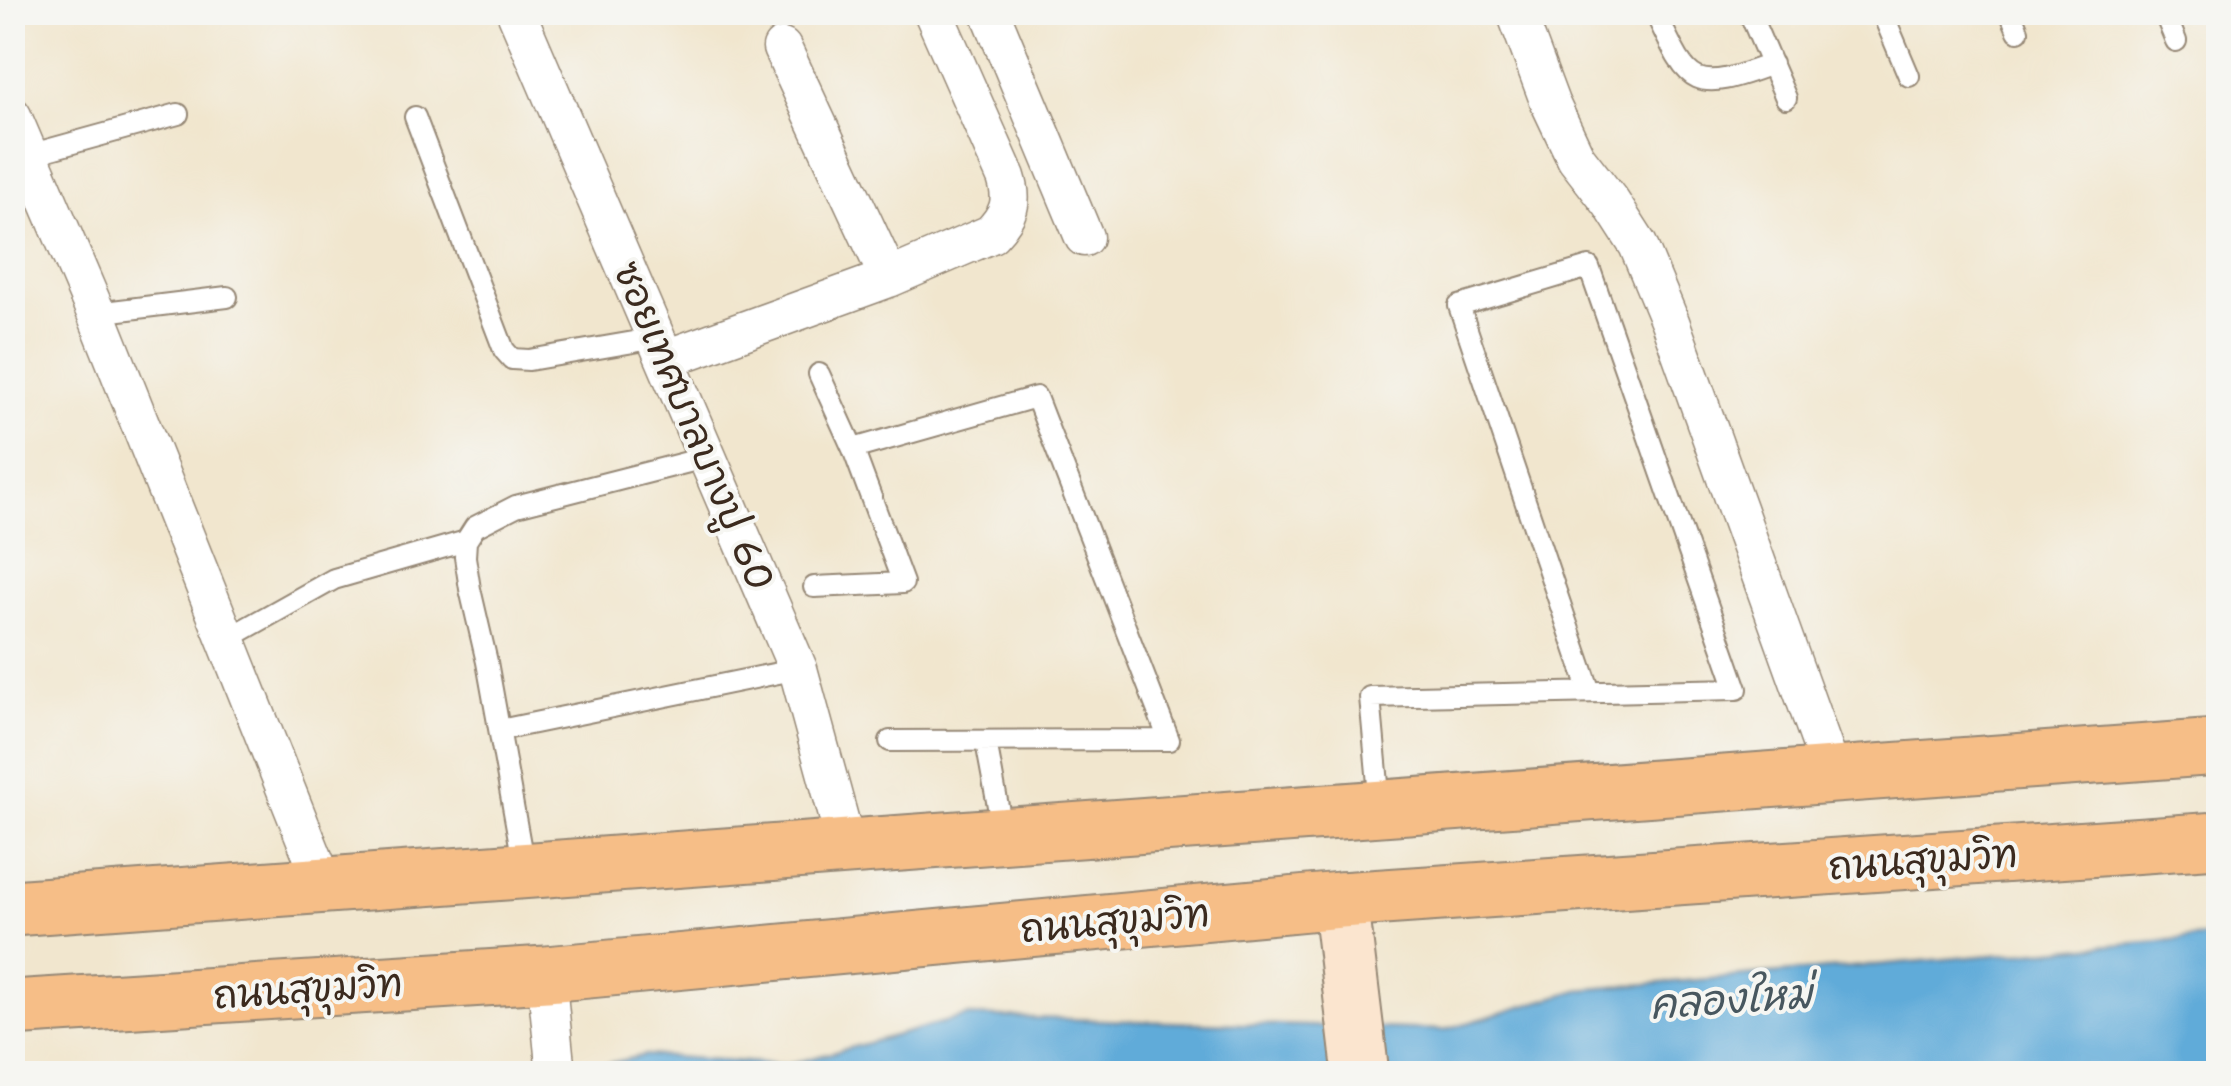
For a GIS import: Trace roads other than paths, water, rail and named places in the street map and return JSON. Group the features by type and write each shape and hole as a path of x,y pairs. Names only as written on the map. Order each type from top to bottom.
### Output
{"highway":[{"path":"12,908 2218,747"},
{"name":"ถนนสุขุมวิท","path":"12,1008 546,974 1340,900 2218,840"}],"street":[{"name":"ซอยเทศบาลบางปู 60","path":"516,12 798,669 847,848"},
{"path":"662,349 889,278 991,234 1008,213 1012,196 934,12"},
{"path":"990,12 1084,238"},
{"path":"1516,12 1550,103 1576,158 1638,244 1832,773"},
{"path":"782,48 889,278"},
{"path":"12,116 96,313 324,884"},
{"path":"1340,900 1362,1074"},
{"path":"546,974 555,1060"}],"lane":[{"path":"1656,12 1680,66 1695,78 1717,82 1772,64"},
{"path":"1749,12 1786,98"},
{"path":"1882,12 1909,76"},
{"path":"2164,12 2176,41"},
{"path":"28,154 178,114"},
{"path":"414,116 504,350 512,358 529,360 662,349"},
{"path":"1380,808 1370,697 1736,689 1589,267 1459,306 1590,692"},
{"path":"96,313 227,297"},
{"path":"814,586 903,583 853,449 819,374"},
{"path":"853,449 1036,397 1169,740 890,741"},
{"path":"525,870 464,557 466,541 476,527 516,506 708,456"},
{"path":"226,639 334,579 466,541"},
{"path":"500,730 798,669"},
{"path":"986,742 1004,837"}],"water":[{"name":"คลองใหม่","path":"2218,936 2218,1073 563,1074 646,1055 787,1065 967,1016 1444,1030 1578,990"}]}
